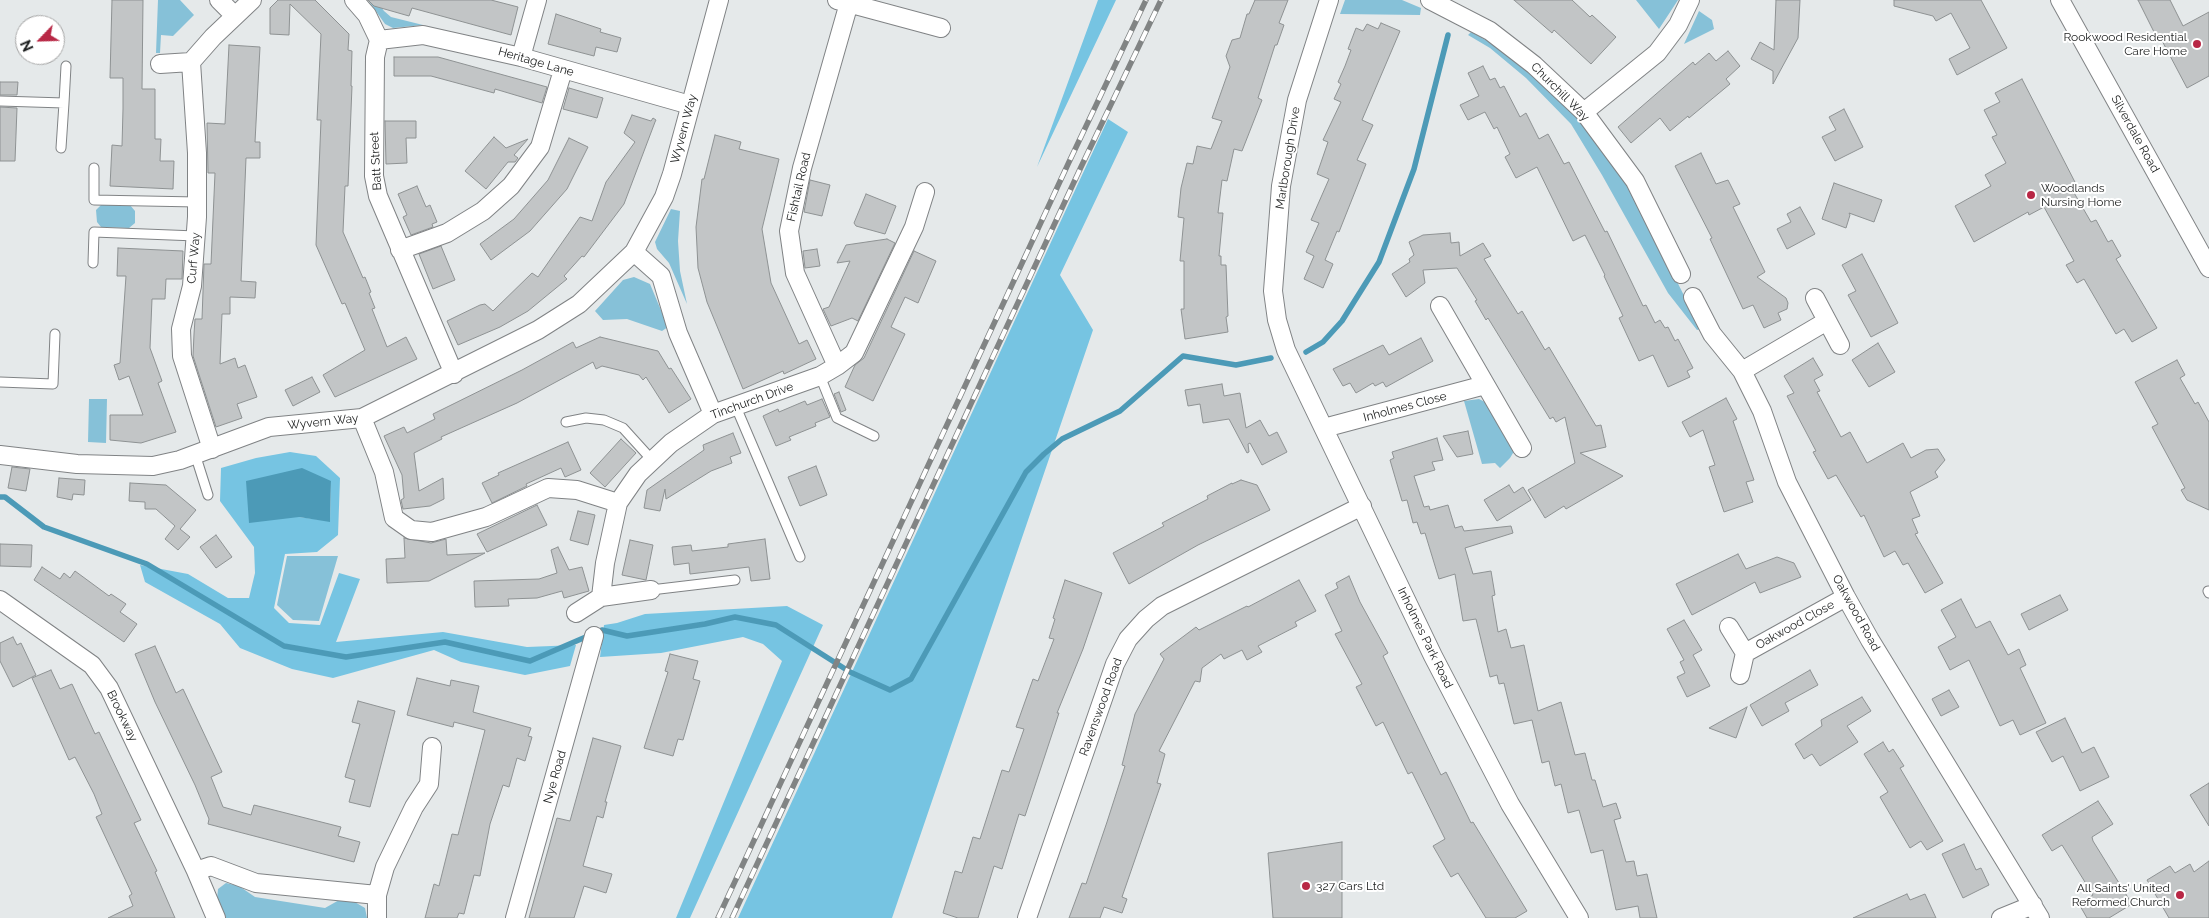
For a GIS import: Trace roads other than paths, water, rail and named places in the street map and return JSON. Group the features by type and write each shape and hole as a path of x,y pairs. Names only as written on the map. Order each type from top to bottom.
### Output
{"street":[{"path":"219,0 234,16"},
{"path":"160,64 191,62 213,37 252,0"},
{"path":"354,0 367,15 379,40"},
{"path":"521,57 537,0"},
{"name":"Wyvern Way","path":"0,455 77,464 153,466 212,449 269,427 362,418 454,374 538,330 580,304 634,252 664,196 672,174 719,0"},
{"name":"Marlborough Drive","path":"1286,350 1277,320 1273,290 1281,186 1297,100 1329,0"},
{"name":"Churchill Way","path":"1430,0 1490,31 1534,65 1584,112 1635,181 1681,274"},
{"path":"1584,112 1657,52 1678,25 1690,0"},
{"name":"Silverdale Road","path":"2060,0 2209,268"},
{"path":"843,2 941,28"},
{"name":"Fishtail Road","path":"837,366 795,273 789,231 802,168 843,2"},
{"name":"Heritage Lane","path":"379,40 423,35 521,57 690,105"},
{"name":"Batt Street","path":"379,40 375,57 374,176 378,196 454,374"},
{"name":"Curf Way","path":"191,62 198,153 196,236 192,286 182,329 182,356 212,449"},
{"path":"400,250 447,233 484,211 511,186 540,147 563,70"},
{"name":"Tinchurch Drive","path":"601,597 605,563 618,503 638,474 671,443 713,414 820,376 837,366 854,352 914,227 925,192"},
{"path":"634,252 661,276 678,333 713,414"},
{"name":"Oakwood Road","path":"1693,297 1712,334 1742,371 1762,411 1787,482 1846,597 1870,640 2036,912"},
{"path":"1815,298 1840,345"},
{"path":"1440,306 1522,448"},
{"path":"1742,371 1827,321"},
{"name":"Inholmes Park Road","path":"1286,350 1433,656 1510,804 1579,918"},
{"name":"Inholmes Close","path":"1324,428 1485,385"},
{"path":"362,418 384,472 394,518 411,530 432,532 486,516 548,488 577,490 618,503"},
{"name":"Ravenswood Road","path":"1027,918 1115,664 1128,639 1146,619 1162,606 1362,506"},
{"path":"576,613 601,597 651,590"},
{"name":"Oakwood Close","path":"1745,653 1846,597"},
{"name":"Brookway","path":"0,600 92,665 109,688 196,871 216,918"},
{"name":"Oakwood Close","path":"1729,627 1745,653 1740,675"},
{"name":"Nye Road","path":"515,918 594,636"},
{"path":"377,918 377,895 385,867 414,807 429,784 432,747"},
{"path":"196,871 211,866 256,883 377,895"},
{"path":"2001,918 2036,912"}],"lane":[{"path":"61,148 66,66"},
{"path":"0,101 64,104"},
{"path":"94,168 94,200 197,202"},
{"path":"93,263 94,232 196,236"},
{"path":"0,382 53,384 55,334"},
{"path":"820,376 837,418 874,436"},
{"path":"736,407 800,557"},
{"path":"566,422 586,418 604,420 622,428 652,460"},
{"path":"195,454 208,495"},
{"path":"651,590 734,580"}],"waterway":[{"path":"1306,352 1323,342 1342,321 1379,262 1414,169 1448,35"},
{"path":"0,497 5,497 44,527 147,564 284,646 346,657 445,642 530,661 602,630 627,636 705,624 735,617 776,625 850,672 890,690 911,679 1026,472 1044,454 1062,439 1120,411 1183,356 1236,365 1271,358"}],"railway":[{"path":"718,918 1146,0"},
{"path":"732,918 1081,167 1161,0"}],"place":[{"name":"Rookwood Residential Care Home","path":"2197,44"},
{"name":"Woodlands Nursing Home","path":"2031,195"},
{"name":"327 Cars Ltd","path":"1306,886"},
{"name":"All Saints' United Reformed Church","path":"2180,895"}]}
